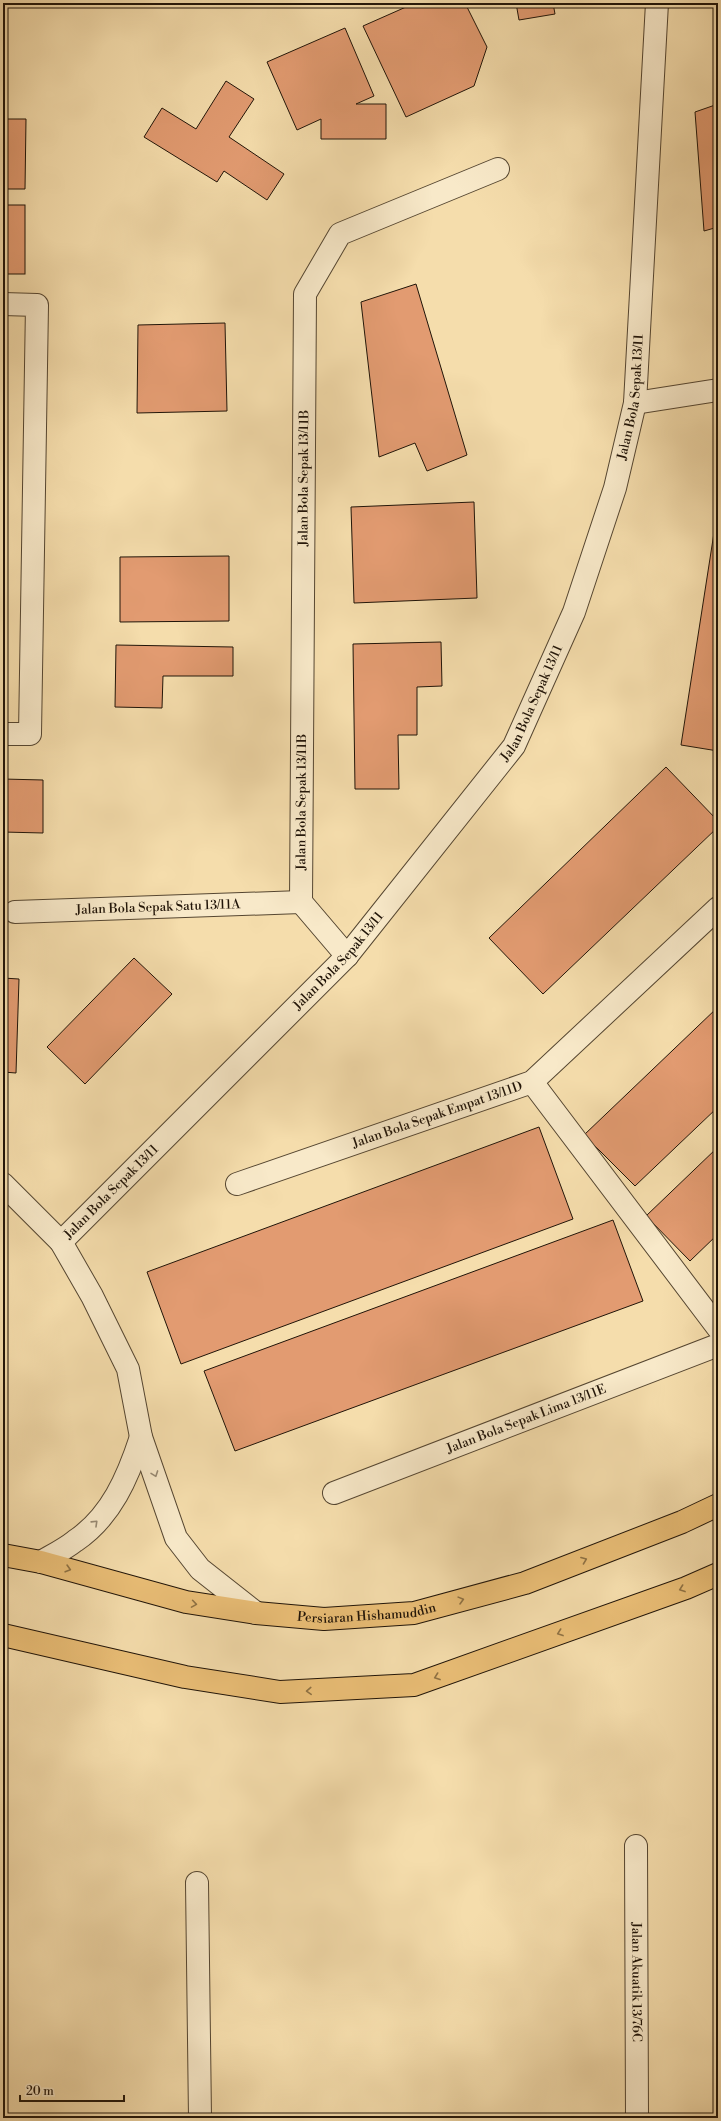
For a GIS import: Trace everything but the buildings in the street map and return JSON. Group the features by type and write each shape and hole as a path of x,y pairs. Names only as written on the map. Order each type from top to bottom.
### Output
{"main road":[{"name":"Persiaran Hishamuddin","path":"3,1555 41,1562 186,1602 256,1613 324,1619 414,1613 525,1583 682,1522 718,1505"},
{"path":"3,1635 185,1677 280,1692 414,1685 679,1591 718,1574"}],"street":[{"name":"Jalan Bola Sepak 13/11","path":"61,1242 346,956 514,746 574,612 615,488 635,403 658,3"},
{"name":"Jalan Bola Sepak 13/11B","path":"301,902 305,294 340,234 498,169"},
{"path":"3,304 37,305 30,734 3,734"},
{"path":"635,403 718,390"},
{"path":"301,902 346,956"},
{"name":"Jalan Bola Sepak Satu 13/11A","path":"15,912 301,902"},
{"name":"Jalan Bola Sepak Empat 13/11D","path":"238,1184 532,1082 718,908"},
{"path":"532,1082 718,1328"},
{"path":"3,1184 61,1242 92,1296 128,1369 141,1437 176,1538 200,1569 256,1613"},
{"name":"Jalan Bola Sepak Lima 13/11E","path":"334,1493 718,1345"},
{"path":"41,1562 77,1541 106,1512 128,1477 141,1437"},
{"name":"Jalan Akuatik 13/76C","path":"636,1846 637,2118"},
{"path":"197,1883 200,2118"}]}
